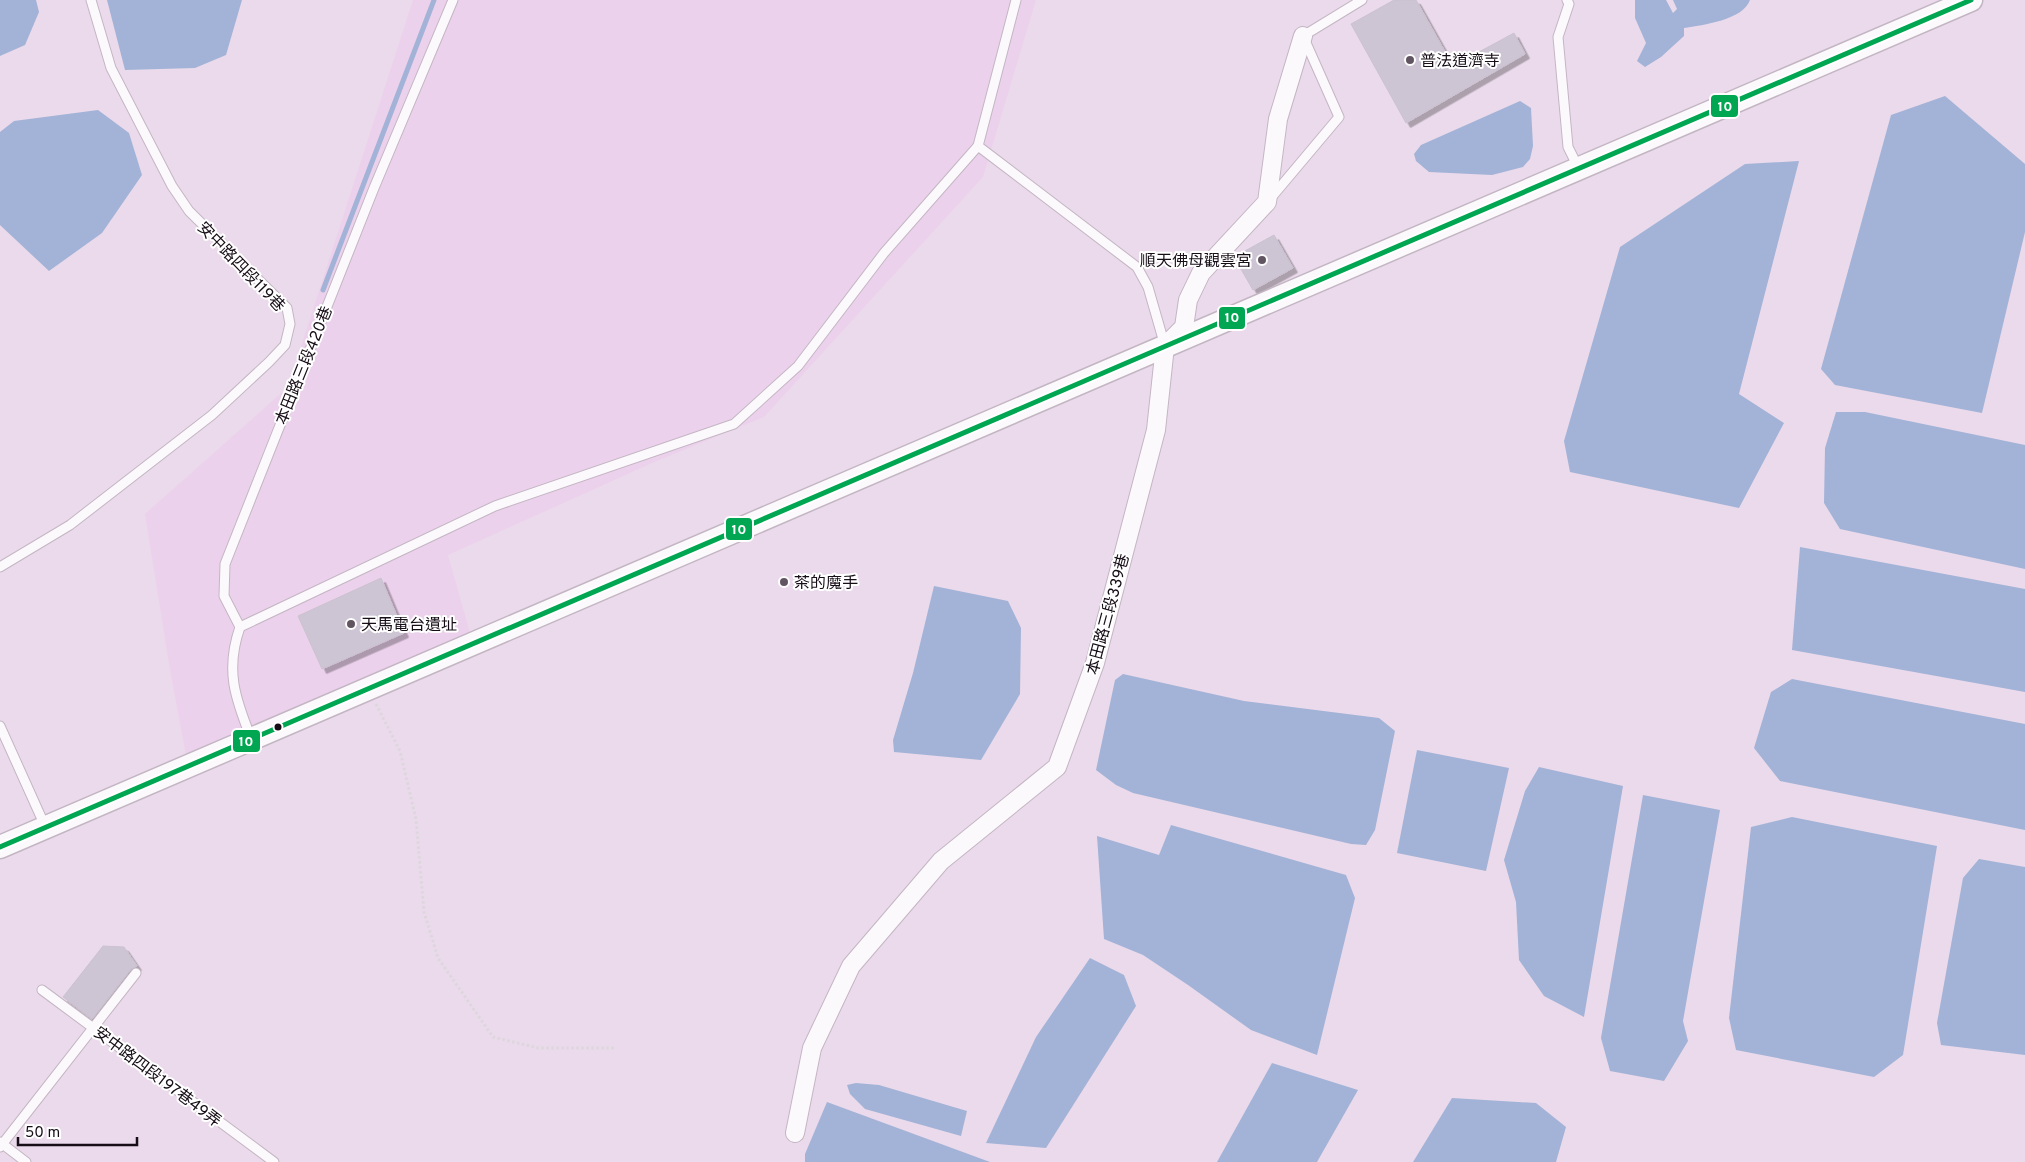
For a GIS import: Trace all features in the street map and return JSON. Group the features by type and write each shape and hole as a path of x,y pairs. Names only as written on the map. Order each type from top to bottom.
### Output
{"street":[{"path":"0,847 45,826 1971,0"},
{"path":"1165,346 1184,327 1188,300 1200,273 1267,202 1278,119 1303,36"},
{"name":"本田路三段339巷","path":"795,1133 812,1048 851,966 941,861 1057,767 1096,663 1156,430 1165,346"}],"lane":[{"name":"安中路四段119巷","path":"0,567 70,525 212,415 270,362 285,345 290,324 287,308 189,211 172,186 111,68 91,0"},
{"name":"本田路三段420巷","path":"240,627 224,596 225,564 374,188 453,0"},
{"path":"251,738 239,708 232,676 234,646 240,627 495,506 734,424 798,366 884,253 978,146 1016,0"},
{"path":"1267,202 1339,117 1303,36 1362,0"},
{"path":"1567,0 1569,4 1558,38 1568,147 1579,169"},
{"path":"978,146 1137,267 1148,287 1165,346"},
{"path":"0,726 45,826"},
{"path":"26,1162 1,1144 136,973"},
{"name":"安中路四段197巷49弄","path":"42,990 274,1162"}],"path":[{"path":"368,688 400,751 416,819 424,912 438,958 494,1037 538,1048 614,1048"}],"shaded area":[{"path":"413,0 1036,0 983,177 764,417 652,463 448,555 472,640 187,761 145,514 288,387"}],"water":[{"path":"0,0 36,0 39,12 25,45 0,56"},
{"path":"107,0 242,0 226,55 195,68 125,70"},
{"path":"1635,0 1666,0 1673,13 1677,9 1673,0 1750,0 1746,7 1731,17 1684,28 1684,36 1661,57 1645,67 1637,61 1646,43 1635,18"},
{"path":"1945,96 2025,164 2025,232 1982,413 1835,385 1821,369 1891,115"},
{"path":"1520,101 1531,108 1533,146 1530,159 1523,167 1492,175 1429,172 1416,161 1414,154 1421,145"},
{"path":"98,110 129,133 142,175 102,233 49,271 0,225 0,132 14,121"},
{"path":"1799,161 1739,394 1784,423 1739,508 1570,472 1564,441 1620,247 1745,164"},
{"path":"1836,412 1865,412 2025,445 2025,569 1840,529 1824,503 1825,448"},
{"path":"1800,547 2025,589 2025,692 1792,650"},
{"path":"934,586 1008,601 1021,628 1020,694 981,760 894,752 893,740 913,673"},
{"path":"1123,674 1244,701 1379,718 1395,731 1375,830 1366,845 1351,844 1133,793 1116,785 1096,770 1115,680"},
{"path":"1792,679 2025,724 2025,830 1780,781 1754,748 1771,692"},
{"path":"1417,750 1509,768 1486,871 1397,853"},
{"path":"1539,767 1623,786 1584,1017 1544,996 1519,960 1516,902 1504,860 1525,791"},
{"path":"1643,795 1720,810 1683,1021 1688,1041 1664,1081 1610,1071 1601,1038"},
{"path":"1792,817 1937,846 1903,1055 1874,1077 1736,1050 1729,1018 1751,827"},
{"path":"1171,825 1346,875 1355,898 1317,1055 1251,1030 1143,955 1104,939 1097,836 1159,855"},
{"path":"1979,859 2025,867 2025,1055 1941,1045 1937,1023 1963,878"},
{"path":"1090,958 1124,975 1136,1006 1046,1148 986,1143 1036,1037"},
{"path":"1272,1063 1358,1090 1317,1162 1217,1162"},
{"path":"856,1083 879,1085 967,1111 961,1136 865,1109 850,1094 847,1085"},
{"path":"1452,1098 1536,1103 1566,1127 1556,1162 1413,1162"},
{"path":"827,1102 990,1162 805,1162 805,1154"}],"building":[{"name":"普法道濟寺","path":"1394,0 1416,0 1453,66 1514,33 1525,54 1406,123 1351,24"},
{"name":"順天佛母觀雲宮","path":"1274,235 1293,268 1253,290 1234,257"},
{"name":"天馬電台遺址","path":"381,578 404,633 322,669 298,616"},
{"path":"103,946 124,947 137,966 131,969 92,1019 63,997"}],"waterway":[{"path":"323,290 434,0"}],"transit line":[{"name":"10","path":"0,847 1971,0"}],"place":[{"name":"普法道濟寺","path":"1410,60"},
{"name":"順天佛母觀雲宮","path":"1262,260"},
{"name":"茶的魔手","path":"784,582"},
{"name":"天馬電台遺址","path":"351,624"}]}
